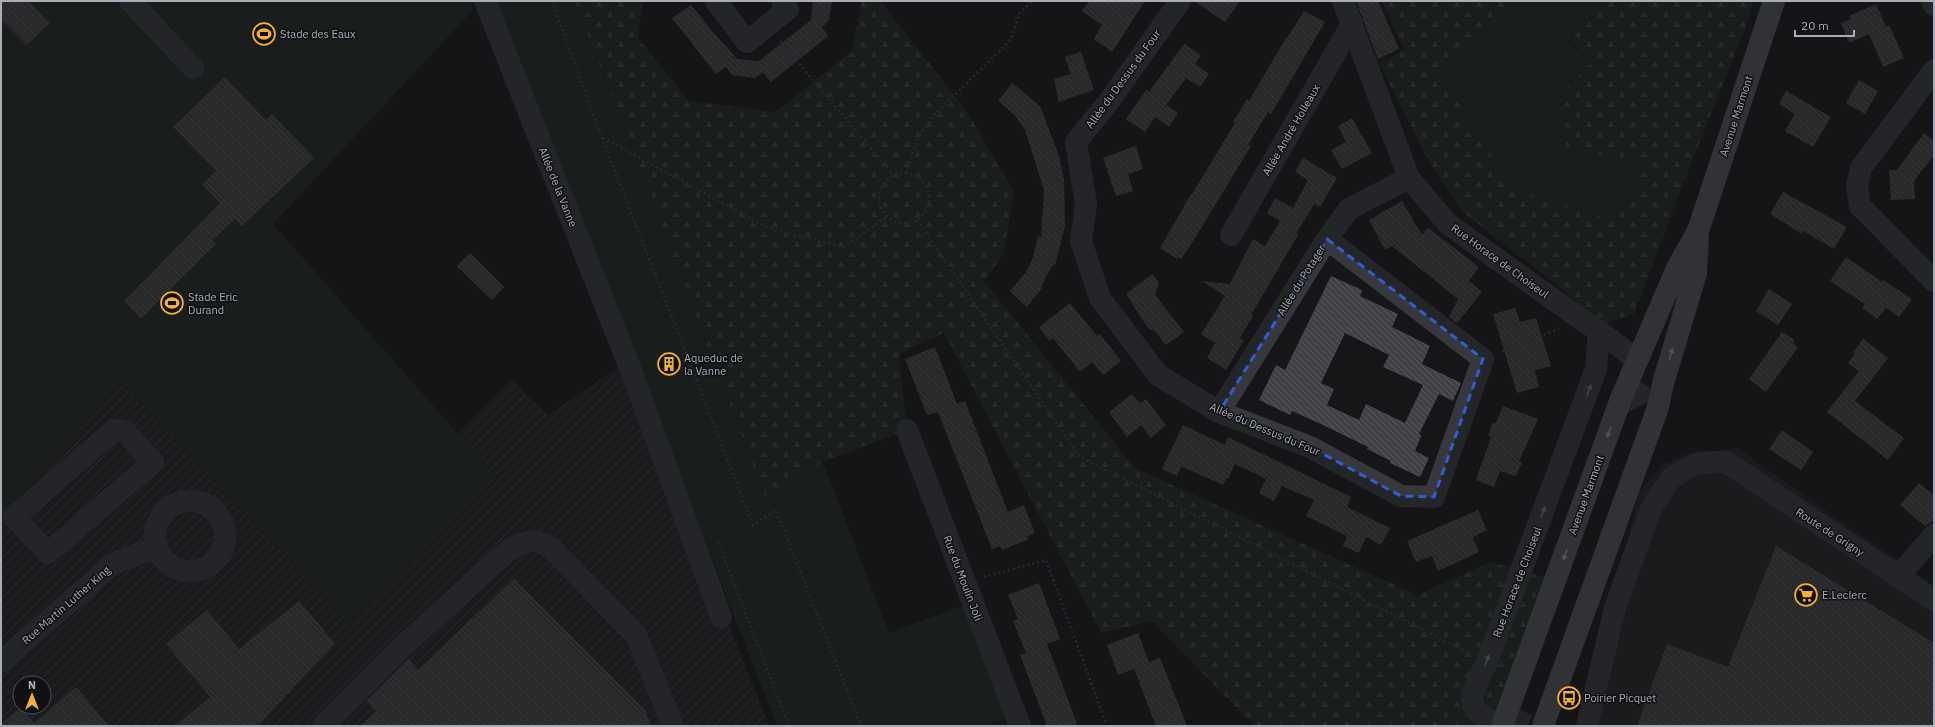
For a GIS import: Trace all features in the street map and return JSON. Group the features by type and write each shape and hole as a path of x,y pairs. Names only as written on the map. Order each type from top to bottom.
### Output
{"main road":[{"name":"Avenue Marmont","path":"1503,726 1637,360 1678,266 1698,231 1774,1"},
{"name":"Avenue Marmont","path":"1533,717 1657,410 1664,380 1696,273 1698,231"},
{"name":"Avenue Marmont","path":"1533,717 1640,394 1674,302 1678,266"}],"street":[{"path":"130,1 193,68"},
{"name":"Allée de la Vanne","path":"485,1 632,373 720,617"},
{"path":"716,1 747,42 788,9 782,1"},
{"name":"Allée du Dessus du Four","path":"1180,1 1110,100 1076,142 1086,204 1081,242 1100,298 1158,375 1219,412 1310,447 1401,496 1434,497 1483,359"},
{"name":"Rue Horace de Choiseul","path":"1343,1 1409,178 1448,224 1637,360"},
{"path":"1932,1 1934,5"},
{"name":"Allée André Holleaux","path":"1231,235 1352,24"},
{"path":"1934,70 1861,168 1857,186 1860,206 1934,280"},
{"name":"Allée du Potager","path":"1219,412 1327,238 1349,209 1409,178"},
{"path":"1327,238 1483,359"},
{"name":"Rue Horace de Choiseul","path":"1503,726 1493,722 1478,712 1473,705 1471,695 1487,662 1596,369 1590,326"},
{"path":"1620,404 1640,394"},
{"path":"114,430 125,431 153,462 48,553 8,522 114,430"},
{"name":"Rue du Moulin Joli","path":"907,430 1020,726"},
{"name":"Route de Grigny","path":"1587,726 1615,608 1651,508 1670,478 1699,463 1726,462 1934,600"},
{"path":"1898,577 1934,535"},
{"path":"323,726 403,646 510,549 522,542 532,541 540,542 551,548 636,635 673,726"},
{"name":"Rue Martin Luther King","path":"1,662 113,564 157,546"}],"path":[{"path":"552,1 602,138 753,525 776,510 861,726"},
{"path":"906,173 918,138 932,117 1011,40 1019,14 1032,1"},
{"path":"767,26 893,175"},
{"path":"602,138 766,227 843,247 886,217"},
{"path":"906,173 918,177 928,189 928,204 925,212 917,220 907,223 895,222 886,217 881,210 878,197 881,186 893,175 906,173"},
{"path":"917,220 1080,457 1487,662"},
{"path":"1483,359 1590,326"},
{"path":"965,582 1046,560 1107,726"}],"highlighted area":[{"path":"1327,239 1483,359 1434,497 1401,496 1310,447 1219,412"}],"shaded area":[{"path":"625,363 769,726 1,726 1,515 121,382 349,623 497,478 458,434 512,380 548,415"},
{"path":"1737,448 1934,586 1934,726 1590,726 1597,708 1637,494 1664,463 1687,454"}],"green space":[{"name":"Stade Eric Durand","path":"1,1 470,1 473,10 273,224 497,478 349,623 121,382 1,515"},
{"path":"496,1 575,1 766,499 823,462 889,633 972,602 1016,715 983,726 777,726"},
{"path":"575,1 642,1 638,38 689,101 776,112 852,51 862,1 880,1 966,110 1014,192 1003,255 984,281 1135,468 1417,595 1491,562 1548,578 1494,726 1254,726 1152,621 1101,633 944,333 899,354 907,430 823,462 766,499"},
{"path":"1382,1 1525,1 1441,76 1514,190 1617,221 1650,160 1566,152 1564,90 1591,63 1569,41 1609,1 1754,1 1745,29 1686,176 1634,314 1607,323 1598,320 1551,280 1465,214 1430,164 1379,64 1404,50"},
{"path":"1480,1 1609,1 1568,41 1590,63 1563,90 1610,121 1651,160 1617,221 1522,206 1441,76"}],"building":[{"path":"1,1 29,1 50,23 27,45 1,19"},
{"path":"813,1 832,1 829,20 822,27 828,36 771,82 763,72 755,78 732,75 726,67 716,74 672,18 691,5 737,59 759,61 811,20"},
{"path":"1089,1 1145,1 1112,52 1094,39 1102,25 1082,11"},
{"path":"1194,1 1240,1 1225,22"},
{"path":"1356,1 1378,1 1399,49 1378,59"},
{"path":"1876,4 1886,27 1889,25 1904,58 1883,67 1869,34 1849,43 1841,23 1851,19 1849,16"},
{"path":"1304,11 1325,22 1271,114 1268,112 1248,145 1251,146 1195,238 1182,258 1176,258 1160,248 1191,194 1235,123 1233,122 1247,99 1249,101 1286,38"},
{"path":"1184,44 1201,55 1195,64 1209,74 1200,87 1186,78 1166,105 1178,113 1169,127 1155,117 1145,132 1126,119 1146,90 1149,92"},
{"path":"1081,52 1094,90 1059,102 1054,79 1071,74 1065,57"},
{"path":"225,77 266,120 272,114 314,158 242,226 235,219 213,240 216,244 141,319 124,301 220,203 202,184 216,171 173,127"},
{"path":"1859,80 1878,91 1865,114 1846,103"},
{"path":"1012,83 1040,106 1059,156 1064,179 1065,226 1055,265 1053,265 1047,275 1041,287 1042,288 1027,307 1010,291 1026,272 1033,258 1038,236 1041,237 1044,190 1025,130 1015,115 998,101"},
{"path":"1786,91 1831,117 1813,147 1785,131 1795,114 1779,104"},
{"path":"1352,118 1372,153 1342,169 1331,150 1346,142 1338,126"},
{"path":"1924,133 1934,141 1934,155 1914,181 1915,199 1891,200 1889,170 1897,170"},
{"path":"1136,146 1143,169 1128,174 1133,191 1116,196 1103,158"},
{"path":"1303,158 1337,178 1320,207 1314,204 1296,234 1298,235 1251,315 1253,316 1240,338 1244,340 1226,370 1207,358 1215,343 1201,334 1225,296 1202,281 1230,284 1253,239 1265,246 1280,221 1267,213 1275,198 1293,208 1308,180 1295,172"},
{"path":"1783,192 1847,227 1834,249 1803,231 1802,234 1770,214"},
{"path":"1402,201 1422,235 1428,228 1479,267 1469,281 1482,292 1457,323 1449,317 1458,299 1392,246 1385,250 1369,220"},
{"path":"470,253 504,287 492,300 457,266"},
{"path":"1846,257 1882,282 1883,280 1912,299 1899,317 1886,308 1877,319 1862,308 1865,304 1830,281"},
{"path":"1152,274 1159,283 1155,295 1184,332 1166,345 1153,329 1150,330 1126,294"},
{"path":"1331,276 1362,290 1360,296 1398,314 1392,327 1430,346 1422,364 1461,383 1453,401 1439,394 1419,434 1421,436 1415,451 1429,458 1420,477 1390,463 1391,461 1367,449 1368,447 1323,425 1292,411 1290,415 1259,400 1276,365 1285,370","holes":["1345,333 1389,355 1383,367 1423,385 1405,423 1366,404 1359,420 1327,405 1334,389 1321,383"]},
{"path":"1769,289 1792,304 1778,325 1756,311"},
{"path":"1070,303 1097,336 1100,334 1121,361 1103,375 1092,362 1080,372 1053,338 1049,341 1039,327"},
{"path":"1515,308 1520,322 1536,318 1551,366 1535,370 1539,387 1517,393 1493,314"},
{"path":"1782,332 1795,340 1793,343 1798,347 1766,392 1749,379"},
{"path":"1863,339 1888,358 1855,401 1904,438 1888,460 1827,412 1859,371 1848,363 1855,354 1853,352"},
{"path":"935,347 957,404 965,401 1008,512 1024,505 1035,533 1027,536 1029,539 1002,550 1000,546 992,549 938,412 927,415 905,359"},
{"path":"1132,394 1140,403 1146,399 1166,425 1151,438 1141,425 1127,437 1109,412"},
{"path":"1503,406 1538,419 1519,461 1522,462 1516,476 1500,471 1494,487 1476,480 1491,437 1488,436 1493,422 1496,423"},
{"path":"1183,425 1225,445 1228,437 1351,497 1347,507 1390,528 1381,545 1366,537 1359,553 1343,546 1347,536 1306,516 1314,500 1282,486 1274,501 1259,493 1266,479 1235,464 1228,479 1226,478 1223,485 1185,468 1181,467 1177,476 1162,469"},
{"path":"1782,430 1813,452 1801,470 1769,449"},
{"path":"1919,483 1934,495 1934,520 1925,526 1900,505"},
{"path":"1478,510 1487,530 1473,537 1479,552 1438,571 1432,556 1416,562 1407,541"},
{"name":"E.Leclerc","path":"1776,546 1934,643 1934,726 1637,726 1667,644 1728,667"},
{"path":"514,579 645,710 651,726 360,726 376,711 366,701 408,659 418,670"},
{"path":"1039,583 1060,639 1047,644 1078,726 1047,726 1020,655 1026,653 1013,621 1018,619 1008,595"},
{"path":"299,601 335,643 258,726 175,726 210,697 166,644 207,610 239,649"},
{"path":"1138,633 1149,662 1160,658 1187,726 1156,726 1134,669 1118,675 1107,645"},
{"path":"76,687 109,726 1,726 1,724 12,715 28,715 34,723 43,715 52,715 52,708"}],"tunnel":[{"path":"1516,726 1522,711"}],"place":[{"name":"Stade des Eaux","path":"264,34"},
{"name":"Stade Eric Durand","path":"172,303"},
{"name":"Aqueduc de la Vanne","path":"669,364"},
{"name":"E.Leclerc","path":"1806,595"},
{"name":"Poirier Picquet","path":"1569,698"}]}
